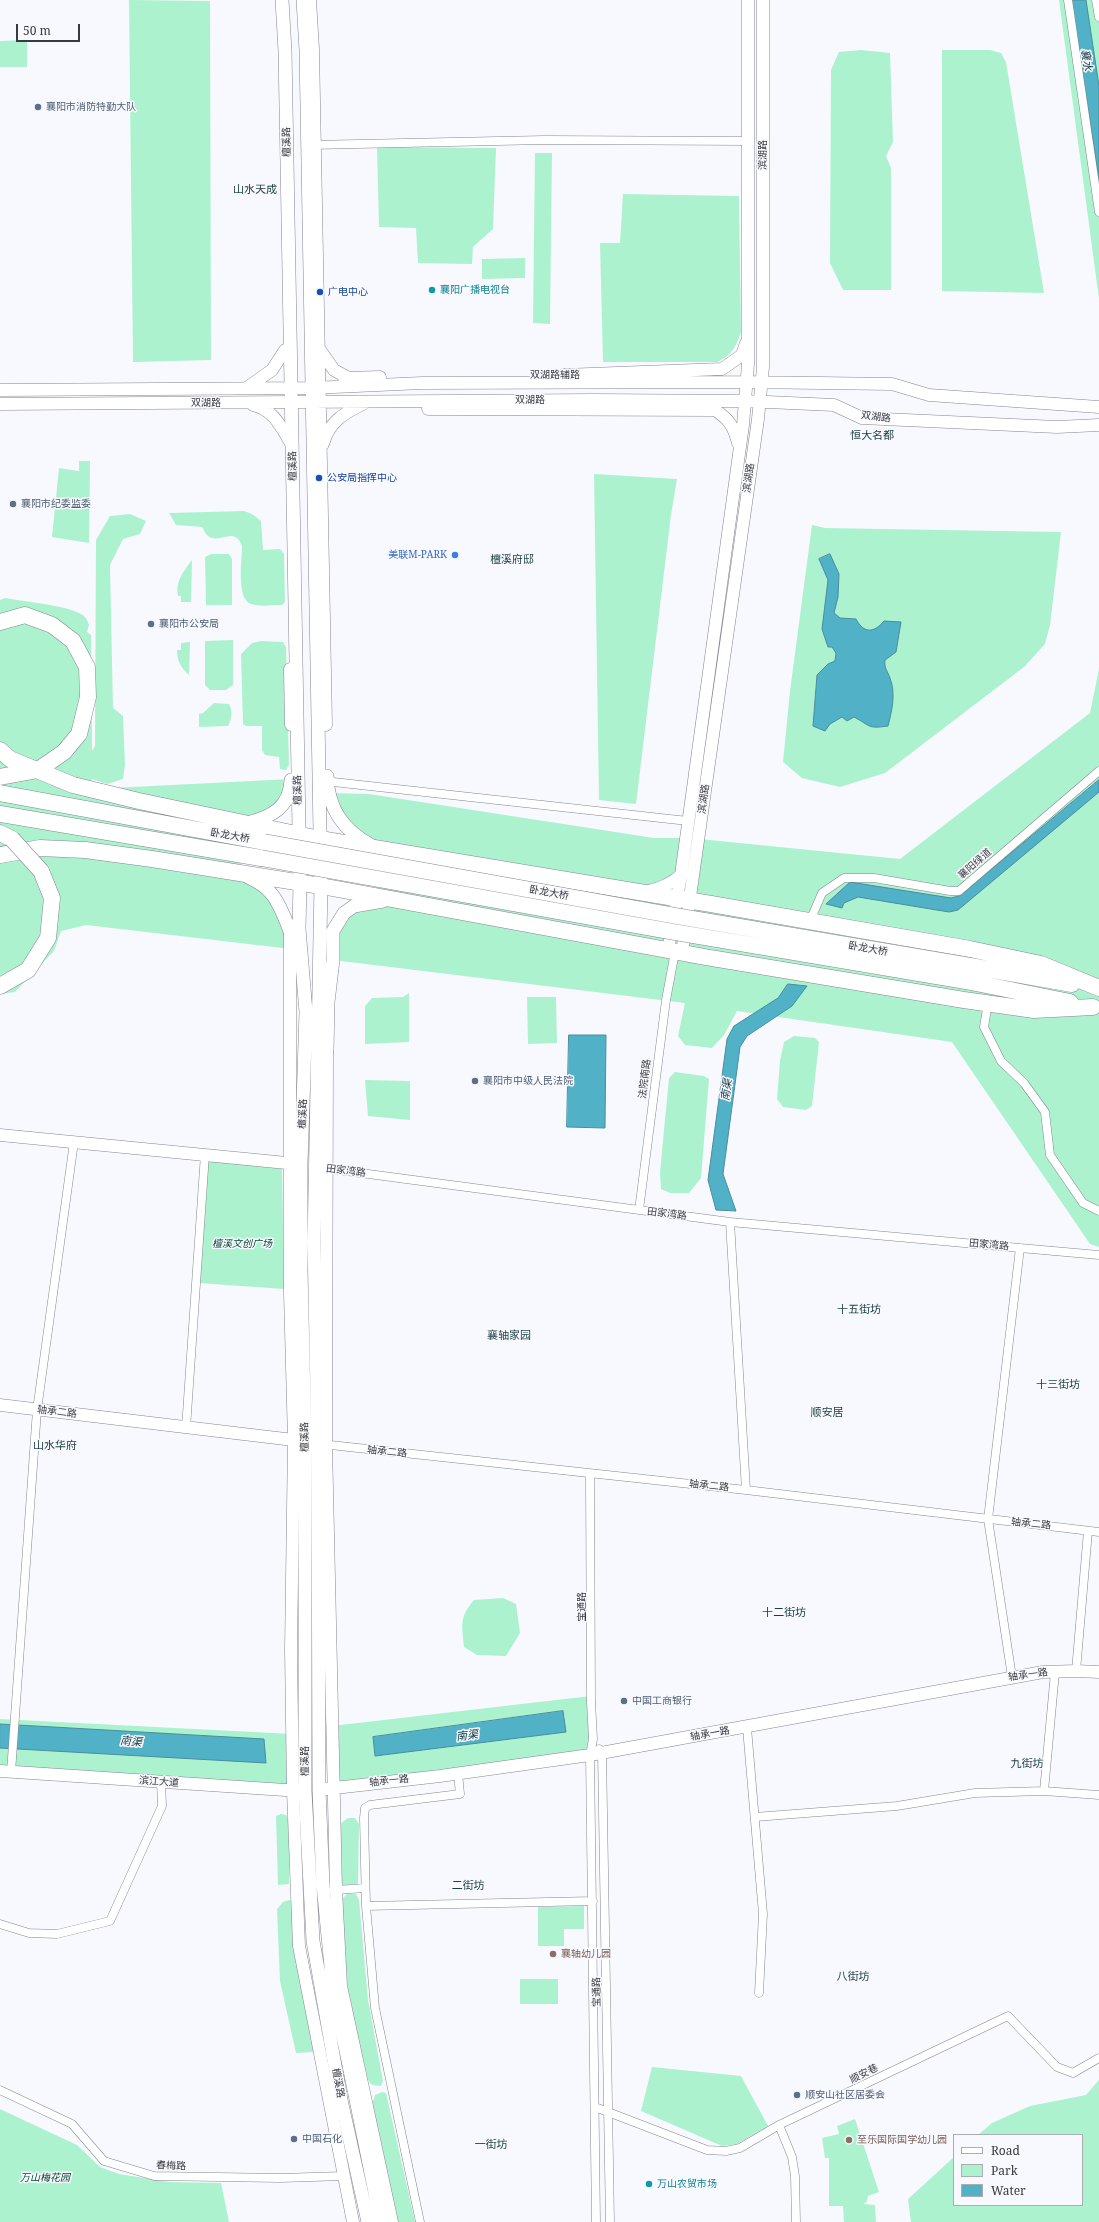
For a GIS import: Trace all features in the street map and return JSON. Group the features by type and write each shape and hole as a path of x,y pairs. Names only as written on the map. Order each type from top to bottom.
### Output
{"highway":[{"path":"0,622 25,615 52,625 73,641 87,667 88,697 79,734 64,752 38,770 0,778"},
{"path":"0,750 10,759 73,785 299,835 378,850 720,905 1041,964 1099,989"},
{"name":"卧龙大桥","path":"0,793 676,916 968,973 1096,1007"},
{"name":"卧龙大桥","path":"0,814 94,828 674,932 968,973 1099,989"},
{"path":"0,833 12,840 41,871 52,898 48,938 28,970 0,986"},
{"path":"0,855 40,848 85,850 300,882 675,952 988,1003 1034,1010 1096,1007"}],"main road":[{"name":"檀溪路","path":"282,0 286,51 288,402 297,705 300,882 299,929 305,1003 296,1163 301,1270 299,1441 299,1791 313,1942 329,2067 367,2160 383,2213"},
{"name":"檀溪路","path":"303,0 311,145 316,388 318,706 323,781 320,839 321,886 317,1075 321,1168 314,1242 322,1445 319,1790 326,1937 340,1999 367,2160 368,2222"},
{"path":"247,823 261,819 274,812 284,804 290,794 291,725 297,705"},
{"path":"318,706 326,725 323,781 333,810 342,824 358,839 378,850"},
{"path":"239,874 261,884 271,892 290,928 305,1003"},
{"path":"317,1075 327,1050 328,1002 333,960 333,931 344,913 354,906 375,901 405,902"}],"street":[{"path":"276,0 279,52 284,350 288,388"},
{"path":"310,0 311,145 319,348 316,388"},
{"name":"滨湖路","path":"687,877 688,821 740,449 745,401 748,338 748,0"},
{"name":"滨湖路","path":"675,952 762,382 764,0"},
{"path":"1068,0 1099,212"},
{"path":"1096,0 1099,17"},
{"path":"311,145 544,140 748,140"},
{"name":"双湖路辅路","path":"344,378 594,375 641,371 706,371 722,369 732,364 742,355 748,338"},
{"path":"319,348 324,358 344,378 366,385"},
{"path":"247,388 262,379 272,370 284,350"},
{"name":"双湖路","path":"0,390 316,388 422,383 762,382 892,384 929,395 1097,407"},
{"name":"双湖路","path":"0,404 585,400 745,401 834,406 862,418 1057,427 1098,425"},
{"path":"316,402 321,451 326,725"},
{"path":"321,451 326,432 337,418 351,409 368,402"},
{"path":"238,403 264,407 281,426 289,440 291,725"},
{"path":"351,409 715,410 727,418 734,427 740,449"},
{"name":"襄阳绿道","path":"810,921 822,893 844,878 874,878 950,892 958,891 1099,771"},
{"path":"323,781 688,821"},
{"path":"641,892 663,887 687,877 702,895 720,905"},
{"path":"0,1135 296,1163 290,928"},
{"name":"法院南路","path":"638,1210 666,1000 675,952"},
{"path":"988,1003 984,1027 1001,1061 1024,1083 1045,1112 1050,1156 1083,1203 1099,1212"},
{"path":"321,1168 327,1050"},
{"path":"8,1770 17,1703 37,1410 74,1142"},
{"path":"186,1428 205,1154"},
{"name":"田家湾路","path":"321,1168 730,1222 1099,1255"},
{"path":"730,1222 746,1490"},
{"path":"1012,1677 988,1519 1020,1248"},
{"name":"轴承二路","path":"0,1405 299,1441"},
{"path":"322,1445 340,1999"},
{"name":"轴承二路","path":"322,1445 746,1490 1099,1532"},
{"name":"宝通路","path":"590,1474 591,1702 593,1739 596,1754 608,2112 610,2222"},
{"path":"1076,1670 1088,1531"},
{"name":"轴承一路","path":"319,1790 333,1787 458,1774 596,1754 746,1728 1012,1677 1076,1670 1099,1672"},
{"path":"1044,1791 1055,1672"},
{"path":"746,1728 763,1914 759,1993"},
{"name":"宝通路","path":"596,1754 593,1901 596,2222"},
{"name":"滨江大道","path":"8,1770 299,1791 319,1790"},
{"path":"420,2222 375,2008 366,1906 364,1818 366,1808 370,1805 460,1794 458,1774"},
{"path":"0,1924 29,1933 57,1934 110,1921 162,1806 161,1782"},
{"path":"299,1791 297,1894 299,1946 329,2067 344,2176 353,2222"},
{"path":"755,1817 897,1806 975,1793 1044,1791 1099,1795"},
{"path":"336,1890 365,1888"},
{"path":"326,1937 336,1890"},
{"path":"297,1894 313,1942"},
{"path":"366,1906 593,1901"},
{"name":"顺安巷","path":"595,2107 708,2150 726,2151 740,2148 779,2125 1008,2016 1057,2067 1073,2073 1099,2058"},
{"name":"春梅路","path":"0,2090 72,2124 104,2161 154,2176 280,2178 344,2176"},
{"path":"779,2125 792,2158 795,2176 796,2222"},
{"path":"342,2162 367,2160"},
{"path":"383,2213 392,2222"}],"green space":[{"path":"129,0 210,1 211,360 133,362"},
{"path":"1059,0 1099,0 1099,299"},
{"path":"27,40 27,67 0,67 0,41"},
{"path":"861,50 890,53 893,142 886,156 891,168 891,290 843,290 830,263 831,70 839,52"},
{"path":"942,50 990,50 1001,53 1006,62 1044,293 942,291"},
{"path":"377,147 496,148 493,229 473,247 472,264 418,263 416,228 379,227"},
{"path":"535,153 552,153 550,324 533,323"},
{"path":"623,194 739,196 741,332 733,350 717,362 603,362 600,243 620,243"},
{"path":"525,258 525,278 482,279 482,259"},
{"path":"79,461 90,461 89,543 52,537 59,468 79,471"},
{"path":"594,474 677,479 671,515 636,804 599,800"},
{"path":"244,511 252,514 261,521 263,550 280,549 284,554 285,602 282,605 266,606 251,604 246,601 243,595 242,587 242,546 239,540 231,536 213,538 207,535 202,527 176,525 169,513"},
{"path":"130,514 146,521 140,534 123,539 110,565 113,708 123,716 125,765 123,779 107,784 92,779 92,789 291,779 290,794 247,823 239,873 271,892 291,949 86,925 61,931 54,951 15,992 0,994 0,600 5,598 47,604 80,613 85,617 89,625 87,632 91,635 92,751 95,746 96,540 110,516"},
{"path":"812,525 825,528 1061,532 1050,625 1045,644 1024,667 885,773 840,787 802,778 783,762 790,691"},
{"path":"211,554 229,554 232,559 232,605 206,605 205,557"},
{"path":"192,560 191,602 181,602 181,596 178,596 177,591 179,581 183,572"},
{"path":"233,640 233,685 226,690 210,690 205,685 205,641"},
{"path":"261,641 283,642 286,647 289,765 286,770 280,769 279,757 265,755 262,750 262,726 246,726 243,724 241,654 252,643"},
{"path":"190,642 189,675 180,664 177,650 181,650 181,643"},
{"path":"1099,669 1099,1247 1090,1244 952,1042 737,1011 724,1035 712,1048 685,1045 678,1036 685,1003 333,960 344,913 375,901 378,850 358,839 328,793 369,794 654,838 689,838 900,859 1090,713"},
{"path":"214,703 229,704 232,715 228,726 199,727 199,714 203,713"},
{"path":"409,993 409,1042 365,1044 365,1006 372,998 403,997"},
{"path":"527,997 556,997 557,1043 528,1044"},
{"path":"794,1036 815,1038 819,1042 812,1106 806,1110 783,1107 777,1099 780,1061 784,1042"},
{"path":"675,1072 704,1076 709,1079 701,1178 689,1193 670,1193 661,1189 660,1172 669,1078"},
{"path":"365,1080 410,1081 410,1120 368,1116"},
{"name":"檀溪文创广场","path":"207,1161 282,1167 284,1289 199,1283"},
{"path":"503,1598 516,1604 520,1633 506,1656 477,1655 464,1647 462,1627 466,1611 474,1600"},
{"path":"591,1696 590,1755 333,1787 332,1726"},
{"path":"0,1719 292,1734 293,1791 0,1771"},
{"path":"281,1814 286,1815 290,1823 289,1884 278,1885 276,1816"},
{"path":"348,1818 355,1818 359,1824 358,1884 343,1885 341,1882 341,1823"},
{"path":"347,1894 356,1894 359,1900 368,2000 383,2081 381,2086 372,2085 368,2080 348,1993 342,1905 343,1898"},
{"path":"289,1900 293,1902 314,2045 313,2052 296,2053 280,1981 277,1909 283,1902"},
{"path":"584,1906 584,1929 564,1929 564,1946 538,1946 538,1907"},
{"path":"520,1979 558,1979 558,2004 520,2004"},
{"path":"652,2067 741,2076 768,2126 737,2144 722,2146 641,2111"},
{"path":"1099,2080 1099,2222 911,2222 908,2199 953,2158 953,2206 1083,2206 1083,2134 979,2134 992,2123 1030,2106 1086,2095"},
{"path":"382,2092 386,2093 415,2222 396,2222 371,2108 375,2095"},
{"name":"万山梅花园","path":"0,2109 77,2145 100,2167 119,2174 169,2182 221,2183 229,2222 0,2222"},
{"path":"855,2119 879,2192 868,2196 867,2201 864,2204 875,2205 876,2222 844,2222 843,2206 829,2206 829,2158 825,2158 822,2138 839,2134 837,2126"}],"water":[{"name":"襄水","path":"1072,0 1086,0 1099,86 1099,179"},
{"path":"830,554 839,574 838,597 834,613 840,618 856,619 862,627 869,630 877,628 884,621 901,622 896,652 885,660 885,667 893,690 892,708 888,726 872,727 854,717 847,721 842,717 830,724 825,731 813,726 817,675 828,664 835,661 836,653 832,647 828,647 822,629 828,580 819,559"},
{"path":"1099,780 1099,792 958,910 949,912 858,897 844,903 842,908 826,904 850,882 951,898 959,896"},
{"path":"788,984 807,986 792,1006 747,1036 740,1047 723,1174 736,1211 716,1210 708,1180 727,1039 734,1026 778,998"},
{"path":"569,1035 606,1035 605,1128 567,1127"},
{"name":"南渠","path":"563,1711 566,1732 375,1756 373,1737"},
{"name":"南渠","path":"0,1724 264,1739 266,1763 0,1748"}],"place":[{"name":"襄阳市消防特勤大队","path":"38,107"},
{"name":"襄阳广播电视台","path":"432,290"},
{"name":"广电中心","path":"320,292"},
{"name":"公安局指挥中心","path":"319,478"},
{"name":"襄阳市纪委监委","path":"13,504"},
{"name":"美联M-PARK","path":"455,555"},
{"name":"襄阳市公安局","path":"151,624"},
{"name":"襄阳市中级人民法院","path":"475,1081"},
{"name":"中国工商银行","path":"624,1701"},
{"name":"襄轴幼儿园","path":"553,1954"},
{"name":"顺安山社区居委会","path":"797,2095"},
{"name":"中国石化","path":"294,2139"},
{"name":"至乐国际国学幼儿园","path":"849,2140"},
{"name":"万山农贸市场","path":"649,2184"}],"district":[{"name":"山水天成","path":"255,190"},
{"name":"恒大名都","path":"872,436"},
{"name":"檀溪府邸","path":"512,560"},
{"name":"十五街坊","path":"859,1310"},
{"name":"襄轴家园","path":"509,1336"},
{"name":"十三街坊","path":"1058,1385"},
{"name":"顺安居","path":"827,1413"},
{"name":"山水华府","path":"55,1446"},
{"name":"十二街坊","path":"784,1613"},
{"name":"九街坊","path":"1027,1764"},
{"name":"二街坊","path":"468,1886"},
{"name":"八街坊","path":"853,1977"},
{"name":"一街坊","path":"491,2145"}]}
